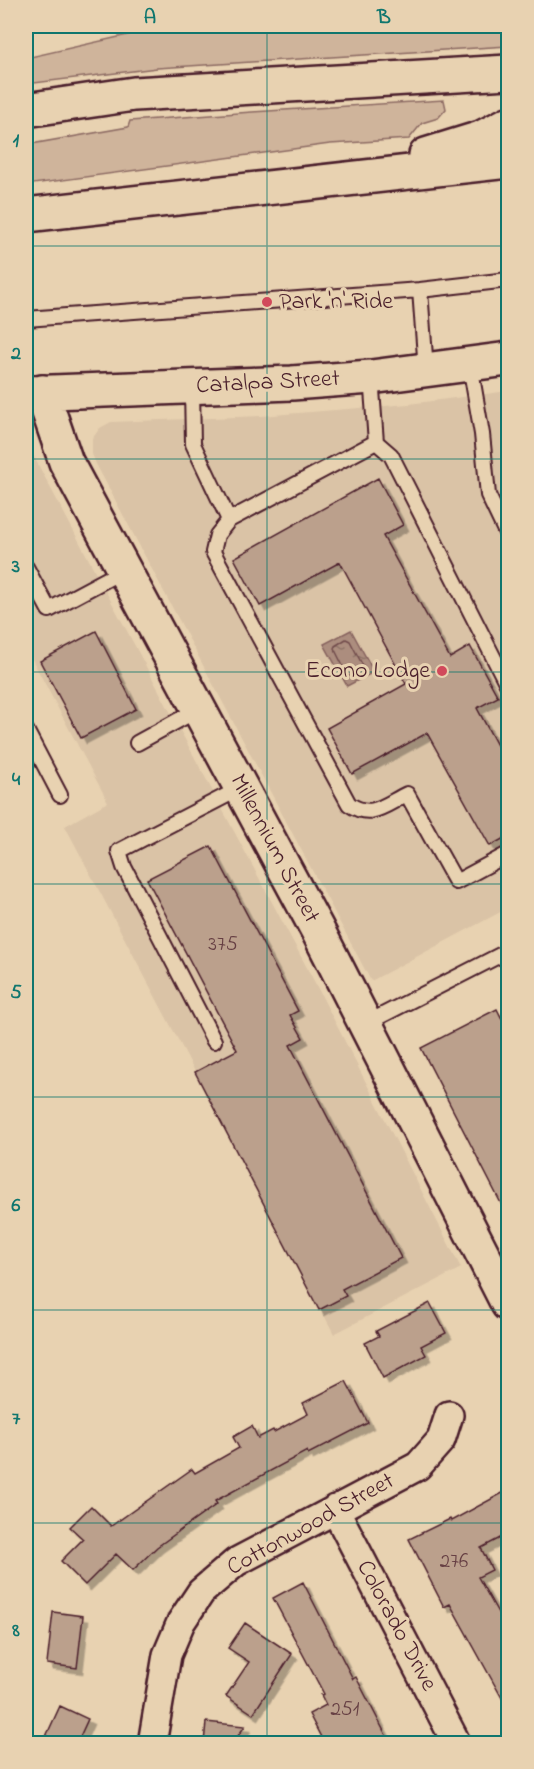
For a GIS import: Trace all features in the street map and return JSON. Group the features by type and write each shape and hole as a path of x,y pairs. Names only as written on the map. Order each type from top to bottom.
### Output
{"main road":[{"path":"26,110 134,94 508,72"},
{"path":"346,179 463,145 508,124"},
{"path":"26,215 508,161"},
{"name":"Catalpa Street","path":"34,393 192,388 371,377 508,359"},
{"name":"Millennium Street","path":"34,393 66,462 317,929 508,1304"}],"street":[{"name":"Cottonwood Street","path":"152,1743 167,1656 180,1622 201,1592 236,1562 418,1466 441,1440 449,1415"},
{"name":"Colorado Drive","path":"335,1509 457,1743"}],"lane":[{"path":"26,319 420,290 508,280"},
{"path":"420,290 426,370"},
{"path":"470,365 482,434 488,495 508,537"},
{"path":"371,377 376,442 391,455 508,686"},
{"path":"192,388 193,444 229,520"},
{"path":"376,442 229,520 217,535 213,552 349,804 358,811 370,812 407,794 456,882 508,855"},
{"path":"26,567 49,610 124,570"},
{"path":"136,743 199,709"},
{"path":"26,730 60,795"},
{"path":"214,1041 124,867 119,851 241,788"},
{"path":"365,1024 508,951"}],"shaded area":[{"path":"167,26 508,26 508,46 157,68 26,84 26,58"},
{"path":"444,100 446,109 438,118 422,123 409,139 330,144 26,185 26,145 128,127 130,121"},
{"path":"508,391 508,908 371,981 96,464 92,454 92,439 100,428 111,422 261,416 409,404"},
{"path":"26,442 313,979 461,1268 334,1334 65,826 108,802 26,648"}],"water":[{"path":"351,630 374,672 347,686 324,644"}],"building":[{"name":"Econo Lodge","path":"378,478 403,525 383,536 450,658 470,646 498,697 477,708 508,766 508,836 490,846 427,733 352,774 327,728 406,684 340,562 260,606 234,558"},
{"path":"96,631 136,709 81,738 40,661"},
{"path":"211,846 298,1011 290,1015 303,1038 290,1045 401,1258 342,1289 346,1296 319,1310 195,1072 237,1050 147,879"},
{"path":"497,1009 508,1031 508,1217 421,1048"},
{"path":"430,1303 446,1333 421,1346 426,1355 383,1378 365,1343 379,1336 376,1331"},
{"path":"346,1381 368,1423 308,1454 307,1451 215,1501 217,1504 157,1547 133,1570 116,1554 85,1585 61,1561 83,1539 70,1527 91,1506 111,1526 192,1469 195,1473 239,1448 233,1437 252,1426 258,1438 273,1430 274,1432 308,1414 303,1403"},
{"path":"508,1490 508,1534 481,1548 492,1570 478,1577 501,1618 508,1614 508,1709 450,1604 444,1607 409,1539 450,1519 451,1521"},
{"path":"303,1582 353,1679 356,1677 390,1743 324,1743 309,1714 326,1705 321,1695 324,1694 273,1598"},
{"path":"53,1612 83,1616 77,1668 47,1664"},
{"path":"245,1623 292,1654 253,1714 226,1696 249,1662 228,1648"},
{"path":"60,1706 88,1719 77,1743 43,1743"},
{"path":"206,1722 245,1726 233,1743 204,1743"}],"place":[{"name":"Park 'n' Ride","path":"267,302"},
{"name":"Econo Lodge","path":"442,671"}]}
